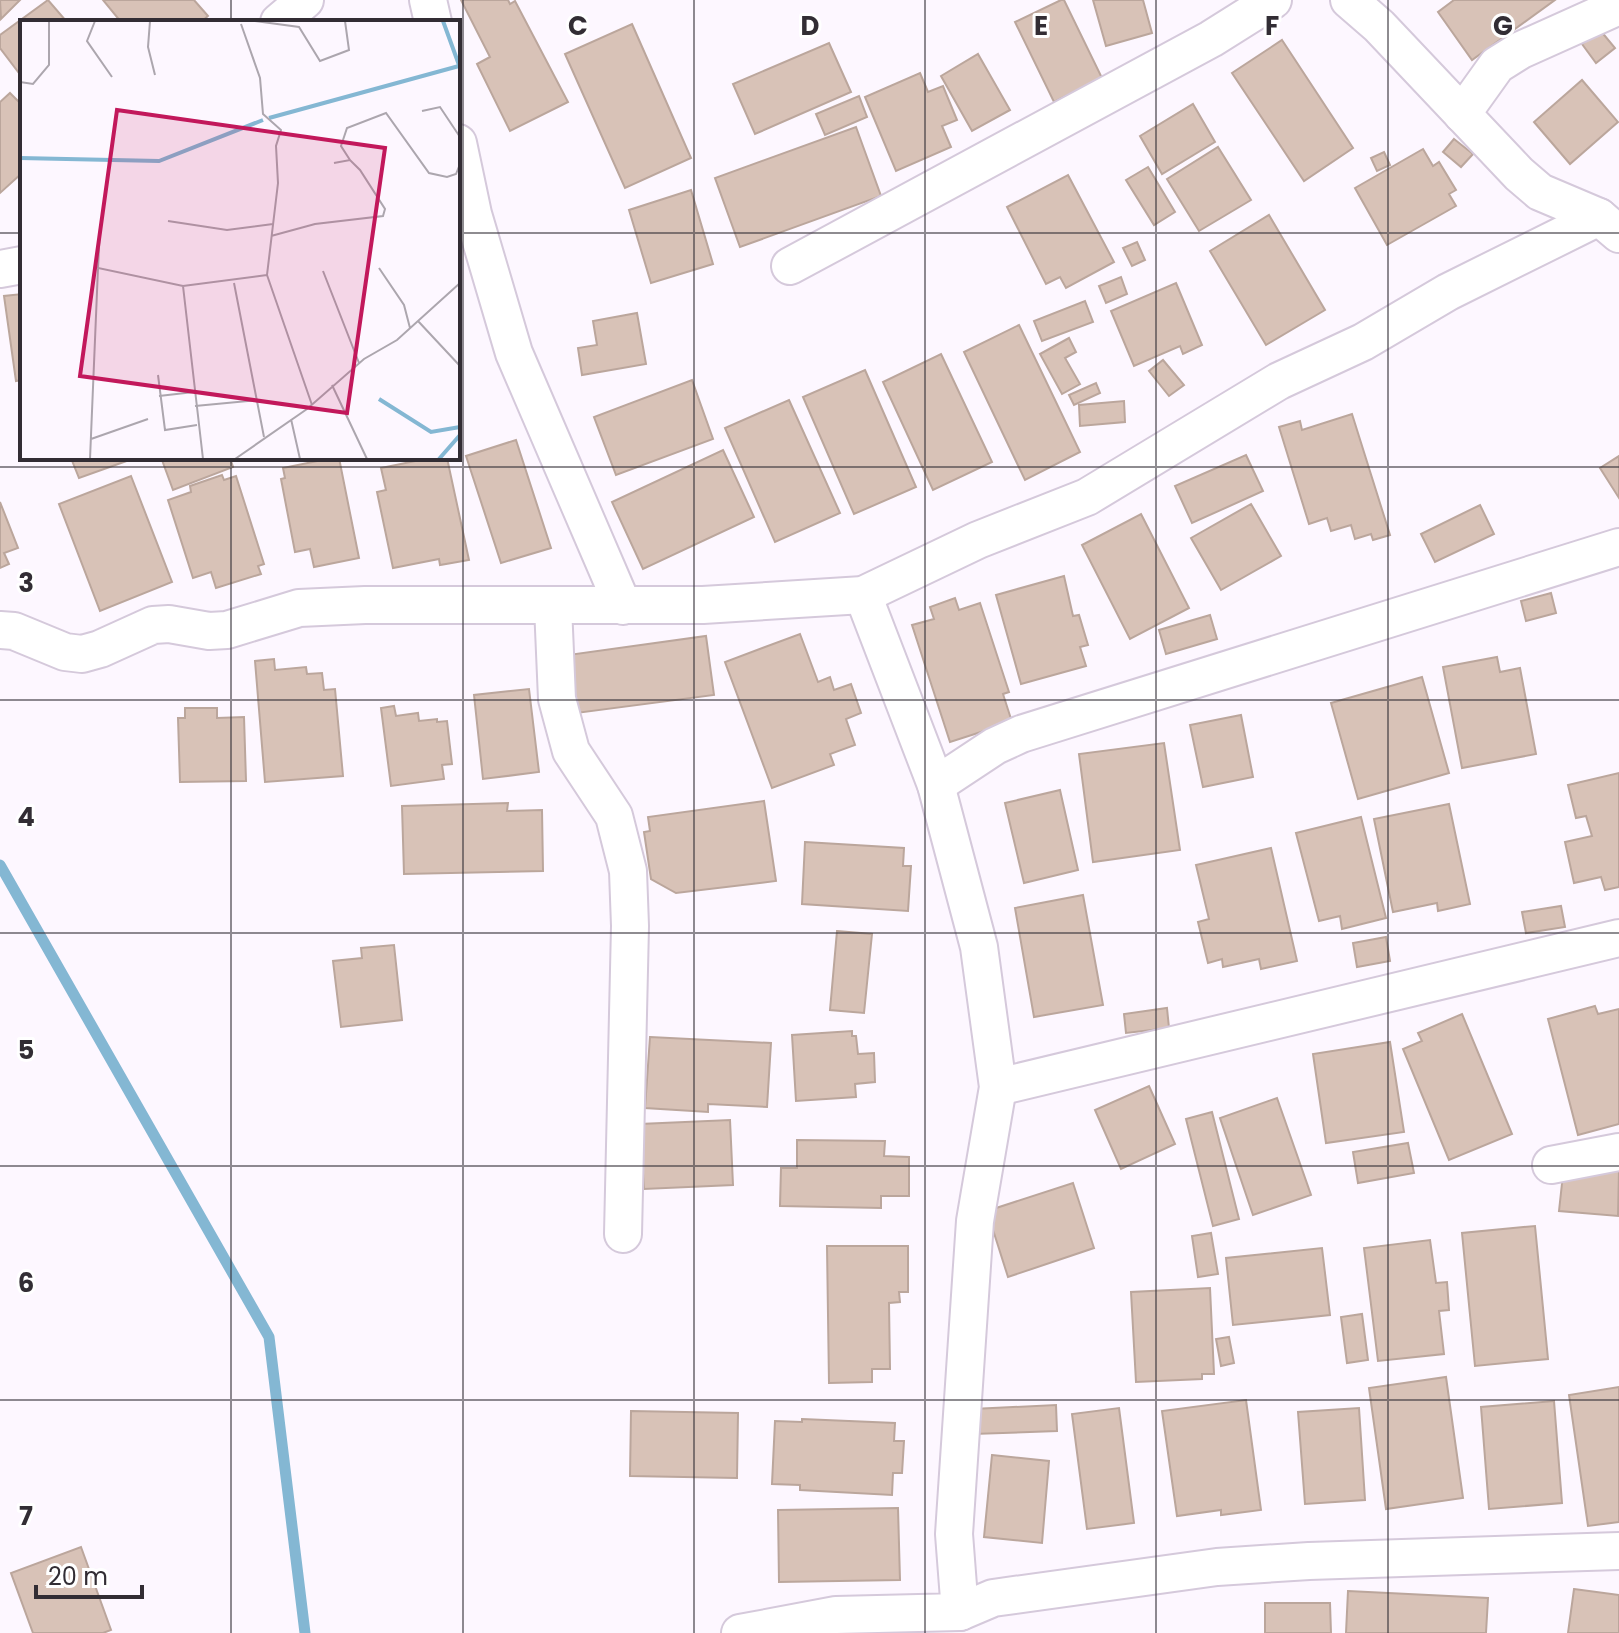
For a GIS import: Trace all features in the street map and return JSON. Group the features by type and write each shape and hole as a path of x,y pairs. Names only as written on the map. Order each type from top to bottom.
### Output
{"street":[{"path":"281,20 305,0"},
{"path":"428,0 433,20"},
{"path":"790,266 1211,39 1273,0"},
{"path":"1349,0 1379,26 1519,174 1540,192 1609,225"},
{"path":"1462,114 1497,65 1521,50 1619,6"},
{"path":"460,152 473,214 514,353 623,606"},
{"path":"0,630 14,631 65,652 82,654 153,625 227,630 299,608 365,605 703,605 863,595 978,540 1087,497 1279,381 1363,342 1448,292 1609,225"},
{"path":"0,269 20,265"},
{"path":"936,785 995,746 1021,734 1618,552"},
{"path":"863,595 936,785 979,947 998,1087 975,1221 954,1534 960,1612"},
{"path":"553,606 557,699 571,751 614,816 628,871 630,926 623,1234"},
{"path":"998,1087 1619,938"},
{"path":"1551,1165 1619,1152"},
{"path":"740,1633 836,1615 960,1612 993,1598 1217,1567 1619,1551"}],"building":[{"path":"0,0 20,0 1,19"},
{"path":"48,0 65,20 21,20"},
{"path":"103,0 194,0 208,16 203,20 119,20"},
{"path":"461,0 508,0 510,4 515,1 568,102 510,131 477,64 490,57"},
{"path":"1064,0 1102,78 1054,102 1015,22"},
{"path":"1093,0 1143,0 1152,33 1106,46"},
{"path":"1454,0 1555,0 1472,60 1438,12"},
{"path":"20,20 20,74 0,48 0,35"},
{"path":"632,24 691,158 625,188 565,54"},
{"path":"1600,30 1615,48 1596,63 1582,44"},
{"path":"1282,40 1353,148 1304,181 1232,73"},
{"path":"829,43 851,92 755,134 733,84"},
{"path":"978,54 1010,110 972,131 941,76"},
{"path":"920,73 928,92 943,86 957,120 942,126 951,147 896,171 865,97"},
{"path":"1582,80 1618,122 1570,164 1534,122"},
{"path":"10,93 20,103 20,175 0,193 0,102"},
{"path":"859,96 867,117 825,135 816,114"},
{"path":"1193,104 1215,142 1162,174 1140,136"},
{"path":"856,127 881,196 740,247 715,178"},
{"path":"1454,139 1473,154 1461,167 1443,152"},
{"path":"1218,147 1251,200 1199,231 1167,179"},
{"path":"1423,149 1433,166 1439,162 1456,190 1449,194 1456,206 1387,245 1355,188"},
{"path":"1384,152 1390,165 1377,171 1371,158"},
{"path":"1148,167 1175,212 1154,225 1126,180"},
{"path":"1068,175 1114,262 1066,288 1060,277 1046,284 1007,207"},
{"path":"691,190 713,264 651,283 629,210"},
{"path":"1269,215 1325,310 1266,345 1210,251"},
{"path":"1137,242 1145,260 1132,266 1123,248"},
{"path":"1121,277 1127,294 1106,303 1099,286"},
{"path":"1176,283 1202,345 1183,354 1180,346 1134,366 1111,311"},
{"path":"20,294 20,380 16,381 4,296"},
{"path":"1085,301 1093,322 1042,341 1034,321"},
{"path":"637,313 646,364 582,375 578,348 597,345 593,321"},
{"path":"1019,325 1080,452 1025,480 964,352"},
{"path":"1069,338 1076,352 1065,358 1080,384 1062,394 1040,354"},
{"path":"941,354 992,462 933,490 883,382"},
{"path":"1163,360 1184,385 1169,396 1149,371"},
{"path":"865,370 916,487 854,514 803,397"},
{"path":"692,380 713,439 616,475 594,417"},
{"path":"1096,383 1100,393 1074,405 1069,395"},
{"path":"789,400 840,513 775,542 725,428"},
{"path":"1124,401 1125,422 1080,426 1079,405"},
{"path":"1352,414 1390,535 1373,540 1371,534 1355,539 1351,525 1331,531 1327,518 1309,524 1279,427 1300,421 1302,430"},
{"path":"516,440 551,548 501,563 466,456"},
{"path":"723,450 754,517 643,569 612,502"},
{"path":"1246,455 1263,491 1192,523 1175,486"},
{"path":"1619,456 1619,498 1600,468"},
{"path":"72,460 129,460 79,478"},
{"path":"162,460 231,460 233,467 173,490"},
{"path":"322,460 339,460 359,558 314,567 310,549 295,552 281,479 285,478 283,468"},
{"path":"420,460 447,460 469,560 440,565 439,559 393,568 377,492 386,490 381,468"},
{"path":"222,475 224,480 236,476 264,564 258,566 261,574 216,588 211,572 193,578 168,500 191,492 190,486"},
{"path":"131,476 172,582 100,611 59,504"},
{"path":"0,502 18,548 4,553 9,564 0,568"},
{"path":"1251,504 1281,556 1221,590 1191,538"},
{"path":"1480,505 1494,534 1435,562 1421,534"},
{"path":"1141,514 1189,608 1130,639 1082,545"},
{"path":"1064,576 1073,616 1079,615 1088,645 1080,647 1086,666 1021,684 996,595"},
{"path":"1551,593 1556,613 1526,621 1521,601"},
{"path":"955,598 959,610 980,603 1009,692 1003,694 1012,722 950,742 912,625 934,619 930,607"},
{"path":"1210,615 1217,639 1166,654 1159,630"},
{"path":"800,634 818,682 830,677 834,690 851,684 861,713 846,719 855,745 830,754 834,765 772,788 725,662"},
{"path":"706,636 714,695 569,714 561,656"},
{"path":"1497,657 1500,672 1520,668 1536,754 1462,768 1443,667"},
{"path":"274,659 275,670 306,667 307,674 322,673 324,690 335,689 343,776 265,782 255,661"},
{"path":"1422,677 1449,773 1358,799 1331,703"},
{"path":"529,689 539,772 483,779 474,695"},
{"path":"394,706 396,716 418,713 419,721 447,721 452,764 442,765 444,779 391,786 381,708"},
{"path":"185,708 217,708 217,718 244,717 246,781 180,782 178,718 185,718"},
{"path":"1241,715 1253,777 1203,787 1190,725"},
{"path":"1164,743 1180,850 1093,862 1079,754"},
{"path":"1619,773 1619,887 1605,890 1601,877 1574,883 1565,842 1592,836 1586,816 1576,818 1568,785"},
{"path":"1060,790 1078,870 1024,883 1005,803"},
{"path":"764,801 776,881 676,893 651,879 644,832 650,831 648,817"},
{"path":"508,803 507,811 542,810 543,871 404,874 402,806"},
{"path":"1449,804 1470,904 1438,911 1437,903 1393,912 1374,819"},
{"path":"1361,817 1386,918 1342,929 1340,916 1319,921 1296,833"},
{"path":"805,842 904,848 903,866 911,866 908,911 802,904"},
{"path":"1271,848 1297,961 1261,969 1259,959 1223,967 1222,959 1208,963 1198,922 1209,919 1196,865"},
{"path":"1083,895 1103,1005 1034,1017 1015,908"},
{"path":"1561,906 1565,927 1526,933 1522,912"},
{"path":"837,931 872,934 864,1013 830,1010"},
{"path":"1386,937 1390,961 1357,967 1353,943"},
{"path":"394,945 402,1020 341,1027 333,961 362,958 361,948"},
{"path":"1595,1006 1598,1014 1619,1009 1619,1124 1578,1135 1548,1019"},
{"path":"1167,1008 1169,1028 1126,1033 1124,1014"},
{"path":"1462,1014 1512,1134 1449,1160 1403,1049 1422,1041 1418,1033"},
{"path":"852,1031 852,1036 856,1036 858,1054 874,1053 875,1082 855,1084 856,1097 796,1101 792,1035"},
{"path":"650,1037 771,1043 767,1107 708,1104 708,1112 645,1108"},
{"path":"1390,1042 1404,1132 1326,1143 1313,1054"},
{"path":"1149,1086 1175,1144 1121,1169 1095,1110"},
{"path":"1277,1098 1311,1195 1253,1215 1220,1118"},
{"path":"1212,1112 1239,1219 1213,1226 1186,1119"},
{"path":"730,1120 733,1185 644,1189 640,1124"},
{"path":"797,1140 885,1141 884,1156 909,1157 909,1196 881,1196 881,1208 780,1206 781,1168 797,1168"},
{"path":"1408,1143 1414,1173 1358,1183 1353,1152"},
{"path":"1564,1165 1619,1170 1618,1216 1559,1211"},
{"path":"1073,1183 1094,1248 1008,1277 987,1211"},
{"path":"1535,1226 1548,1359 1475,1366 1462,1233"},
{"path":"1211,1233 1218,1274 1198,1277 1192,1236"},
{"path":"1430,1240 1436,1283 1447,1282 1449,1310 1439,1311 1444,1354 1378,1361 1364,1248"},
{"path":"827,1246 908,1246 908,1292 899,1292 900,1302 889,1303 890,1369 872,1369 872,1382 829,1383"},
{"path":"1322,1248 1330,1315 1233,1325 1226,1258"},
{"path":"1210,1288 1214,1374 1202,1374 1202,1379 1136,1382 1131,1292"},
{"path":"1362,1314 1368,1360 1347,1363 1341,1317"},
{"path":"1229,1337 1234,1363 1221,1366 1216,1339"},
{"path":"1446,1377 1463,1498 1386,1509 1369,1388"},
{"path":"1619,1387 1619,1522 1588,1526 1569,1395"},
{"path":"1246,1400 1261,1510 1221,1515 1221,1510 1177,1516 1162,1411"},
{"path":"1554,1401 1562,1503 1489,1509 1481,1407"},
{"path":"1056,1405 1057,1431 973,1434 973,1409"},
{"path":"1119,1408 1134,1523 1087,1529 1072,1414"},
{"path":"1359,1408 1365,1500 1305,1504 1298,1412"},
{"path":"631,1411 738,1413 737,1478 630,1476"},
{"path":"802,1419 895,1423 894,1441 904,1441 902,1473 893,1473 892,1495 800,1490 800,1485 772,1484 775,1421 802,1422"},
{"path":"992,1455 1049,1461 1042,1543 984,1537"},
{"path":"898,1508 900,1580 779,1582 778,1510"},
{"path":"81,1547 111,1630 103,1633 33,1633 11,1573"},
{"path":"1574,1589 1619,1595 1619,1633 1568,1633"},
{"path":"1348,1591 1488,1598 1486,1633 1346,1633"},
{"path":"1265,1603 1330,1603 1331,1633 1265,1633"}],"waterway":[{"path":"0,865 269,1337 305,1633"}]}
